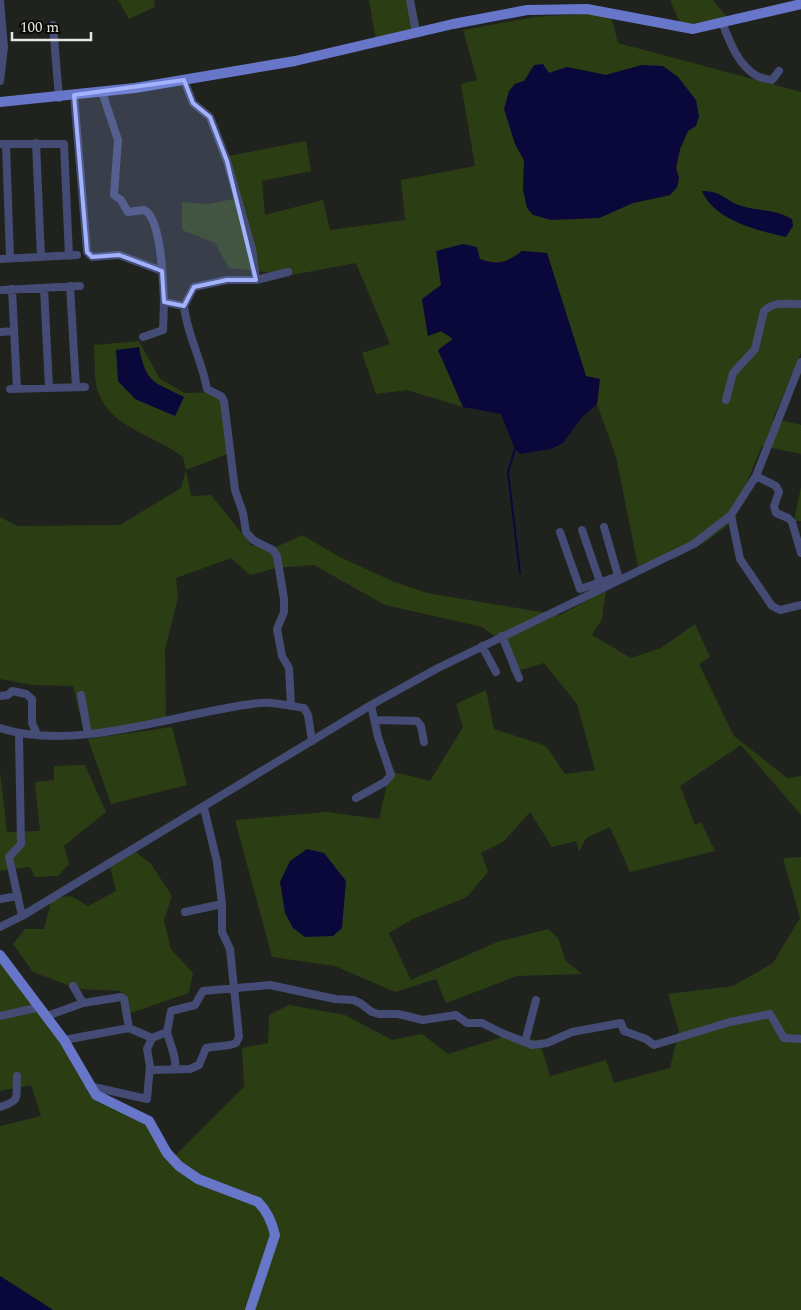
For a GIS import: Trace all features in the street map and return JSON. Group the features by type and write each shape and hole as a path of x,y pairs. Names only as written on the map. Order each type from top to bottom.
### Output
{"main road":[{"path":"0,102 58,98 102,92 295,61 492,16 527,10 587,9 693,29 801,4"},
{"path":"0,955 64,1040 89,1086 101,1099 149,1121 167,1153 178,1166 198,1179 258,1202 265,1209 273,1224 275,1235 250,1310"}],"street":[{"path":"0,0 4,47 0,81"},
{"path":"410,0 416,34"},
{"path":"722,22 731,45 742,62 756,76 772,80 779,71"},
{"path":"53,25 58,98"},
{"path":"184,80 193,103 210,117 228,161 252,249 256,280"},
{"path":"102,92 118,140 114,195 121,200 128,212 144,210 151,215 160,248 164,302 163,330 143,338"},
{"path":"74,95 87,252 92,257 119,255 162,271"},
{"path":"0,258 10,258 73,256 65,146 60,142 3,144 4,219 10,258"},
{"path":"36,143 41,257"},
{"path":"288,272 256,280 227,280 194,288 184,306 195,351 203,365 207,389 221,396 224,402 235,490 243,513 246,532 253,540 273,550 277,556 284,599 284,612 277,630 282,656 288,668 291,706"},
{"path":"70,286 76,388"},
{"path":"2,290 80,286"},
{"path":"44,288 49,388"},
{"path":"12,289 14,389 85,387"},
{"path":"164,302 184,306"},
{"path":"726,400 733,373 755,349 760,320 764,311 768,306 778,304 801,304"},
{"path":"46,331 56,330"},
{"path":"0,332 14,331"},
{"path":"1,924 22,916 204,808 371,705 482,646 619,577 694,544 721,525 731,515 756,476 800,365"},
{"path":"756,476 776,486 779,492 774,506 776,513 788,518 792,522 801,553"},
{"path":"731,515 740,559 772,606 780,610 801,605"},
{"path":"604,527 619,577"},
{"path":"582,530 600,582"},
{"path":"560,532 580,589 619,577"},
{"path":"502,636 519,678"},
{"path":"482,646 496,672"},
{"path":"0,696 8,695 12,691 22,692 32,699 32,723 37,734"},
{"path":"81,695 88,734"},
{"path":"0,728 19,734 59,737 88,734 260,702 306,710 312,741"},
{"path":"356,798 385,782 391,775 378,737 376,720 371,705"},
{"path":"376,720 417,721 421,726 424,742"},
{"path":"19,734 21,844 9,857 22,916"},
{"path":"150,1070 190,1069 198,1065 206,1048 236,1043 239,1037 230,949 222,932 222,904 217,862 204,808"},
{"path":"0,899 18,896"},
{"path":"185,912 222,904"},
{"path":"175,1069 176,1060 170,1048 167,1032 171,1012 194,1005 204,990 270,985 296,989 335,999 353,1000 360,1002 372,1012 398,1014 423,1020 456,1015 467,1023 482,1023 525,1042 540,1045 572,1032 621,1023 624,1031 646,1039 654,1045 730,1022 770,1014 784,1038 801,1039"},
{"path":"73,986 83,1004"},
{"path":"47,1016 83,1004 121,997 124,999 129,1028"},
{"path":"525,1042 536,1000"},
{"path":"0,1016 40,1007"},
{"path":"64,1040 129,1028 152,1038 167,1032"},
{"path":"89,1086 146,1099 150,1070 148,1049 152,1038"},
{"path":"0,1107 14,1103 17,1098 17,1076"}],"highlighted area":[{"path":"184,80 193,103 210,117 227,161 256,280 227,280 194,287 184,306 164,302 162,271 119,255 92,257 87,252 74,95"}],"green space":[{"path":"118,0 154,0 155,7 129,19"},
{"path":"369,0 414,0 420,29 376,41"},
{"path":"670,0 713,0 728,18 681,25"},
{"path":"610,12 618,43 801,92 801,353 772,421 777,419 801,425 801,454 762,446 729,524 707,541 674,559 671,552 638,567 616,457 597,404 599,379 586,376 547,253 522,251 502,262 480,259 422,299 428,336 441,331 453,339 439,350 463,407 407,390 376,394 362,353 390,344 356,263 292,275 229,268 215,243 182,230 182,202 208,204 234,199 223,157 306,141 311,171 262,181 265,215 323,200 330,230 405,220 401,180 475,166 461,84 477,80 463,30 535,17","holes":["642,65 688,131 680,149 676,168 679,177 677,187 670,195 633,203 599,218 523,189 524,160 515,144 515,84 567,67 606,75"]},
{"path":"139,341 160,379 185,393 221,392 230,453 186,470 183,457 119,420 109,410 101,399 96,384 94,345"},
{"path":"186,470 191,496 211,495 251,545 274,548 302,535 340,557 392,581 427,593 560,615 606,590 602,619 592,635 631,658 661,648 695,624 710,657 699,664 734,736 787,778 801,776 801,815 741,745 680,786 695,825 701,822 715,851 630,872 610,827 586,838 579,852 576,841 552,847 530,812 503,842 481,853 488,872 467,897 413,919 389,933 411,980 497,942 548,929 558,938 566,961 582,974 517,976 446,1003 436,979 395,992 335,966 272,957 235,820 326,812 379,819 390,771 430,781 463,727 456,704 486,690 494,729 546,746 565,774 595,770 577,704 544,663 511,673 504,643 482,627 385,605 314,565 276,568 250,575 231,558 176,578 178,597 165,650 166,721 84,732 73,686 32,685 0,679 0,517 17,526 120,525 181,488"},
{"path":"801,487 801,521 794,521"},
{"path":"172,727 187,785 111,804 88,739"},
{"path":"85,765 106,812 64,846 69,864 58,876 35,877 30,867 0,871 0,771 7,832 40,831 35,782 54,780 54,766"},
{"path":"132,849 151,864 172,896 164,920 171,949 193,973 189,993 128,1014 121,991 78,989 33,972 13,944 25,929 44,929 52,898 71,896 88,906 116,891 110,867"},
{"path":"801,857 801,1310 53,1310 0,1276 0,1126 41,1116 31,1085 0,1091 0,958 57,1033 93,1094 148,1125 169,1162 244,1087 242,1048 268,1043 269,1015 289,1005 345,1015 392,1040 422,1034 448,1054 503,1037 539,1040 550,1076 606,1060 614,1083 670,1068 679,1031 668,994 733,986 773,963 800,918 783,858"}],"shaded area":[{"path":"543,64 549,73 567,67 606,75 642,65 663,66 678,77 696,100 699,116 696,126 688,131 680,149 676,168 679,178 677,187 670,195 633,203 599,218 551,220 533,215 527,208 523,189 524,160 515,144 504,109 509,91 515,84 524,81 534,65"},
{"path":"702,191 720,194 742,206 785,216 792,219 793,226 786,237 738,223 717,210"},
{"path":"463,244 477,247 480,259 497,263 507,261 522,251 547,253 586,376 600,379 597,404 582,417 563,443 551,449 520,454 515,449 501,414 463,407 438,350 453,339 441,331 428,336 422,299 441,285 436,251"},
{"path":"139,347 145,368 152,380 184,397 175,416 135,399 118,381 116,350"},
{"path":"307,849 324,853 346,881 342,928 333,936 305,937 293,928 285,913 280,882 290,861"},
{"path":"0,1276 53,1310 0,1310"}],"waterway":[{"path":"515,449 508,472 520,573"}]}
